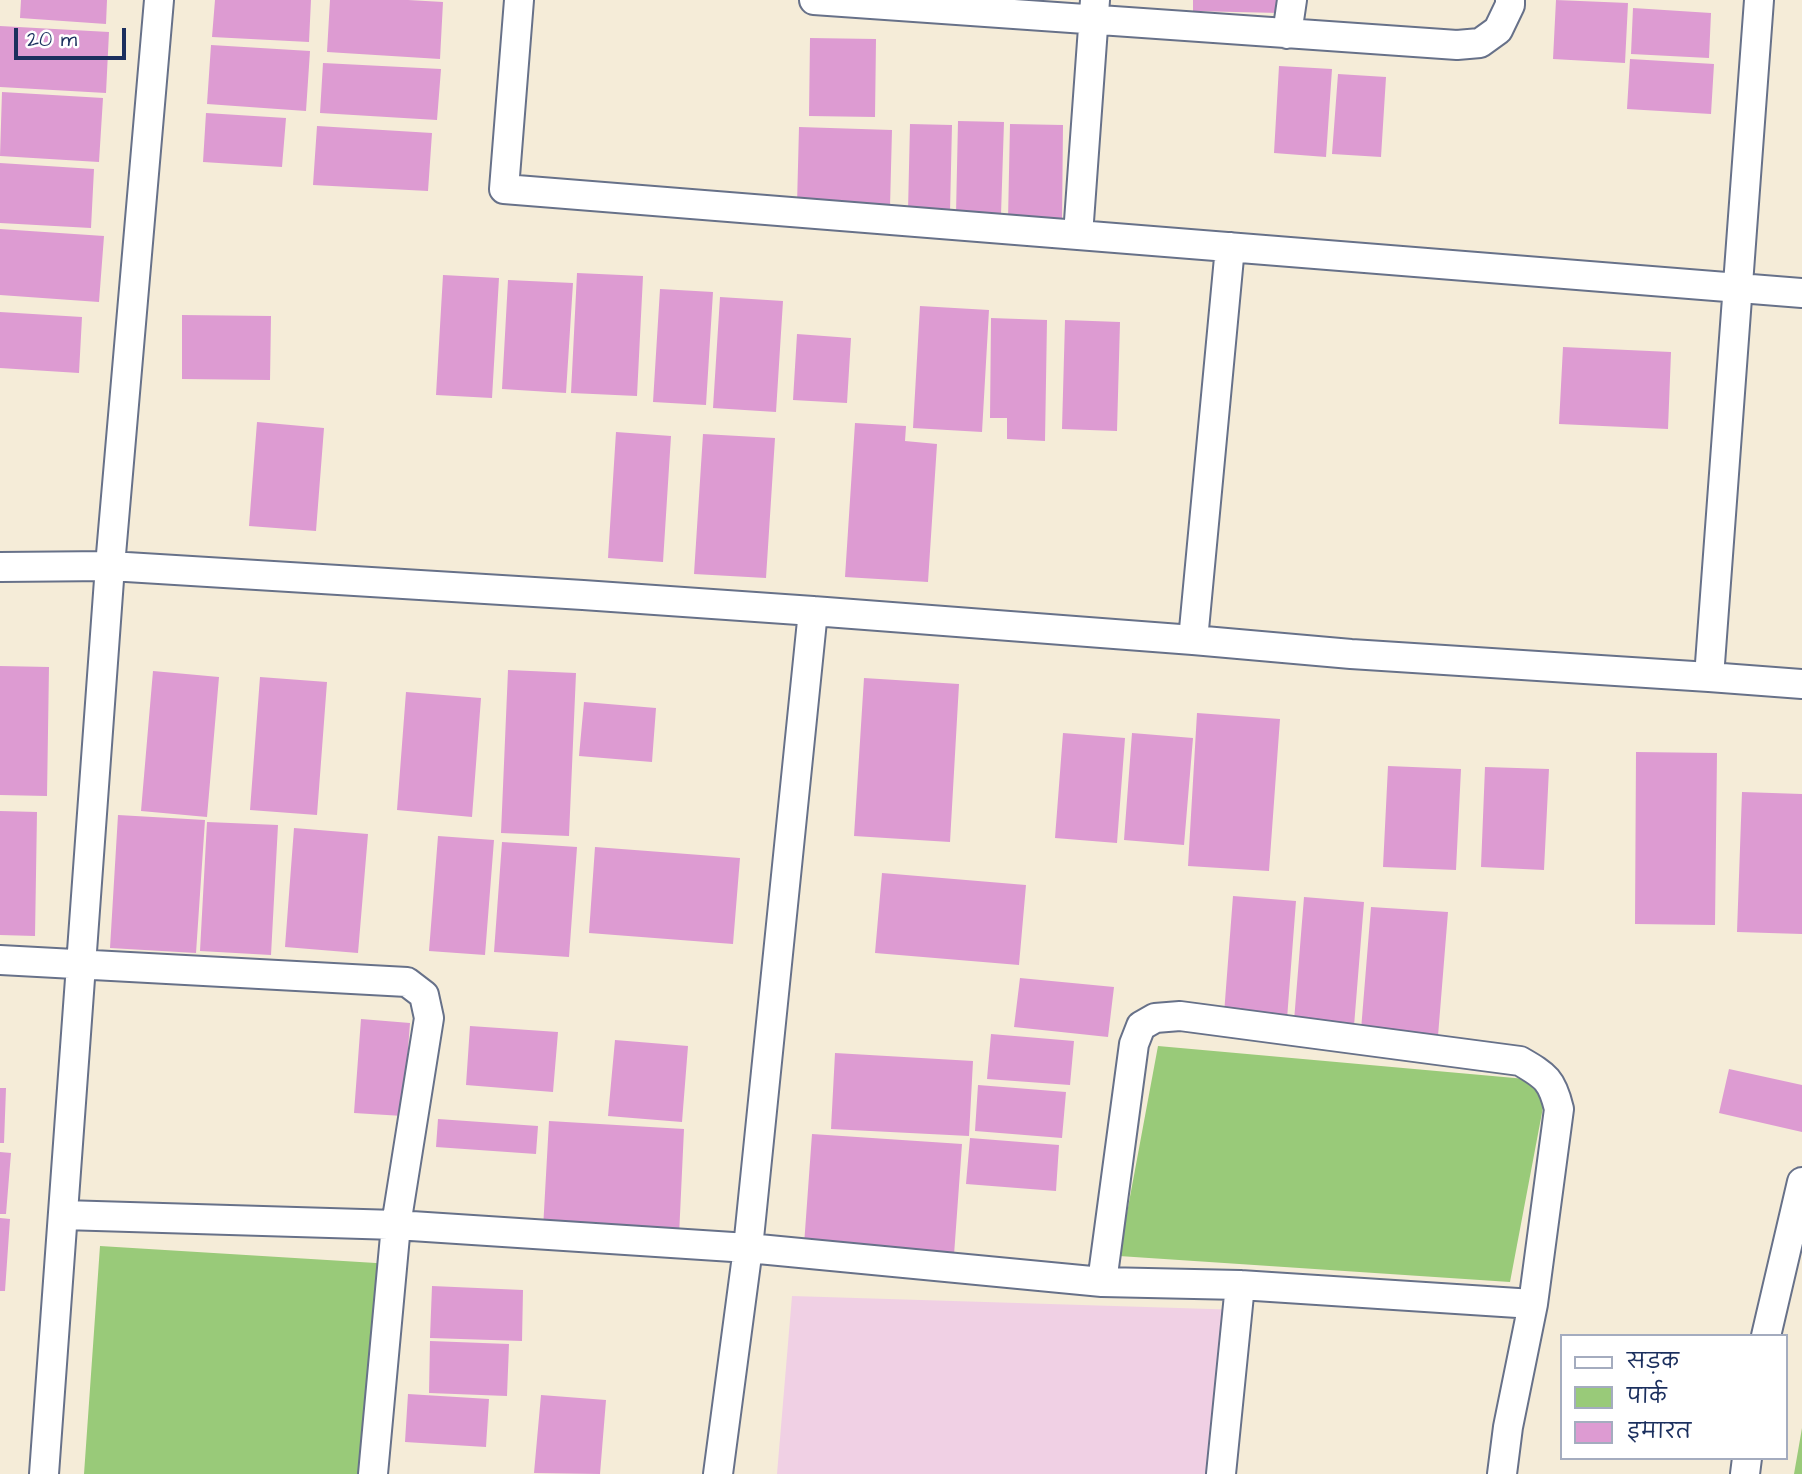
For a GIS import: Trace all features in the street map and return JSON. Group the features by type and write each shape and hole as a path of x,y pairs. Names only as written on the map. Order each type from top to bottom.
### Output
{"street":[{"path":"44,1474 110,566 159,0"},
{"path":"519,0 504,189 1802,293"},
{"path":"814,0 1094,10 1287,34 1457,45 1480,43 1498,30 1510,0"},
{"path":"1287,34 1292,0"},
{"path":"1709,677 1759,0"},
{"path":"1078,234 1094,10"},
{"path":"1193,640 1230,247"},
{"path":"0,567 110,566 813,611 1351,654 1802,684"},
{"path":"718,1474 748,1248 813,611"},
{"path":"0,960 407,982 424,995 429,1018 396,1225 373,1474"},
{"path":"1102,1282 1134,1044 1141,1026 1155,1018 1180,1016 1520,1061 1542,1073 1554,1090 1559,1109 1533,1304 1508,1427 1502,1474"},
{"path":"1766,1334 1802,1182"},
{"path":"63,1215 396,1225 748,1248 1102,1282 1240,1285 1533,1304"},
{"path":"1221,1474 1240,1285"}],"shaded area":[{"path":"792,1296 1243,1310 1224,1474 777,1474"}],"green space":[{"path":"1158,1046 1548,1081 1510,1282 1119,1256"},
{"path":"100,1246 392,1264 373,1474 84,1474"},
{"path":"1802,1428 1802,1474 1794,1474"}],"building":[{"path":"21,0 107,0 106,24 20,18"},
{"path":"215,0 311,0 309,42 212,37"},
{"path":"330,0 443,2 440,59 327,52"},
{"path":"1193,0 1279,0 1279,13 1193,11"},
{"path":"1556,0 1628,3 1625,63 1553,59"},
{"path":"1633,8 1711,13 1709,58 1631,54"},
{"path":"0,26 109,32 106,93 0,87"},
{"path":"810,38 876,39 875,117 809,116"},
{"path":"211,45 310,51 306,111 207,104"},
{"path":"1630,59 1714,64 1711,114 1627,109"},
{"path":"323,63 441,69 437,120 320,113"},
{"path":"1279,66 1332,69 1326,157 1274,153"},
{"path":"1338,74 1386,77 1381,157 1332,154"},
{"path":"2,92 103,98 99,162 0,156"},
{"path":"206,113 286,118 282,167 203,162"},
{"path":"958,121 1004,122 1001,215 956,214"},
{"path":"910,124 952,125 950,212 908,211"},
{"path":"1010,124 1063,125 1062,222 1008,220"},
{"path":"317,126 432,133 428,191 313,185"},
{"path":"799,127 892,130 890,207 797,205"},
{"path":"0,163 94,169 91,228 0,223"},
{"path":"0,229 104,236 99,302 0,295"},
{"path":"577,273 643,276 637,396 571,393"},
{"path":"443,275 499,278 492,398 436,395"},
{"path":"508,280 573,283 566,393 502,389"},
{"path":"660,289 713,292 706,405 653,402"},
{"path":"720,297 783,301 776,412 713,408"},
{"path":"920,306 989,310 982,432 913,428"},
{"path":"0,312 82,317 79,373 0,368"},
{"path":"182,315 271,316 270,380 182,379"},
{"path":"991,318 1047,320 1045,441 1007,439 1007,418 990,418"},
{"path":"1065,320 1120,322 1117,431 1062,429"},
{"path":"797,334 851,338 847,403 793,400"},
{"path":"1563,347 1671,352 1668,429 1559,424"},
{"path":"257,422 324,428 316,531 249,526"},
{"path":"855,423 906,426 905,441 937,444 928,582 845,577"},
{"path":"616,432 671,436 663,562 608,558"},
{"path":"703,434 775,438 766,578 694,574"},
{"path":"0,666 49,667 47,796 0,795"},
{"path":"508,670 576,673 569,836 501,833"},
{"path":"153,671 219,677 207,817 141,811"},
{"path":"260,677 327,682 317,815 250,810"},
{"path":"864,678 959,684 950,842 854,836"},
{"path":"406,692 481,698 472,817 397,810"},
{"path":"584,702 656,708 652,762 579,756"},
{"path":"1197,713 1280,719 1269,871 1188,866"},
{"path":"1063,733 1125,738 1117,843 1055,838"},
{"path":"1132,733 1193,738 1184,845 1124,840"},
{"path":"1636,752 1717,753 1715,925 1635,924"},
{"path":"1388,766 1461,769 1456,870 1383,867"},
{"path":"1485,767 1549,769 1544,870 1481,867"},
{"path":"1742,792 1802,794 1802,934 1737,932"},
{"path":"0,811 37,812 35,936 0,935"},
{"path":"118,815 205,820 196,953 110,948"},
{"path":"207,822 278,825 271,955 200,951"},
{"path":"294,828 368,834 358,953 285,947"},
{"path":"438,836 494,840 485,955 429,951"},
{"path":"502,842 577,847 569,957 494,952"},
{"path":"595,847 740,858 733,944 589,933"},
{"path":"882,873 1026,885 1019,965 875,953"},
{"path":"1233,896 1296,901 1287,1019 1224,1014"},
{"path":"1304,897 1364,902 1354,1026 1294,1021"},
{"path":"1371,907 1448,912 1438,1036 1361,1030"},
{"path":"1020,978 1114,987 1108,1037 1014,1027"},
{"path":"361,1019 410,1023 403,1116 354,1113"},
{"path":"470,1026 558,1032 553,1092 466,1085"},
{"path":"991,1034 1074,1041 1070,1085 987,1079"},
{"path":"615,1040 688,1046 682,1122 608,1116"},
{"path":"835,1053 973,1061 969,1136 831,1129"},
{"path":"1729,1069 1802,1085 1802,1132 1719,1113"},
{"path":"978,1085 1066,1092 1062,1138 975,1131"},
{"path":"0,1088 6,1088 4,1143 0,1143"},
{"path":"438,1119 538,1126 536,1154 436,1147"},
{"path":"549,1121 684,1129 679,1236 543,1229"},
{"path":"812,1134 962,1144 954,1255 804,1245"},
{"path":"970,1138 1059,1145 1056,1191 966,1184"},
{"path":"0,1152 11,1153 6,1214 0,1214"},
{"path":"0,1218 10,1219 5,1291 0,1291"},
{"path":"432,1286 523,1290 522,1341 430,1338"},
{"path":"430,1341 509,1344 507,1396 429,1393"},
{"path":"408,1394 489,1399 486,1447 405,1442"},
{"path":"541,1395 606,1400 600,1474 534,1473"}]}
